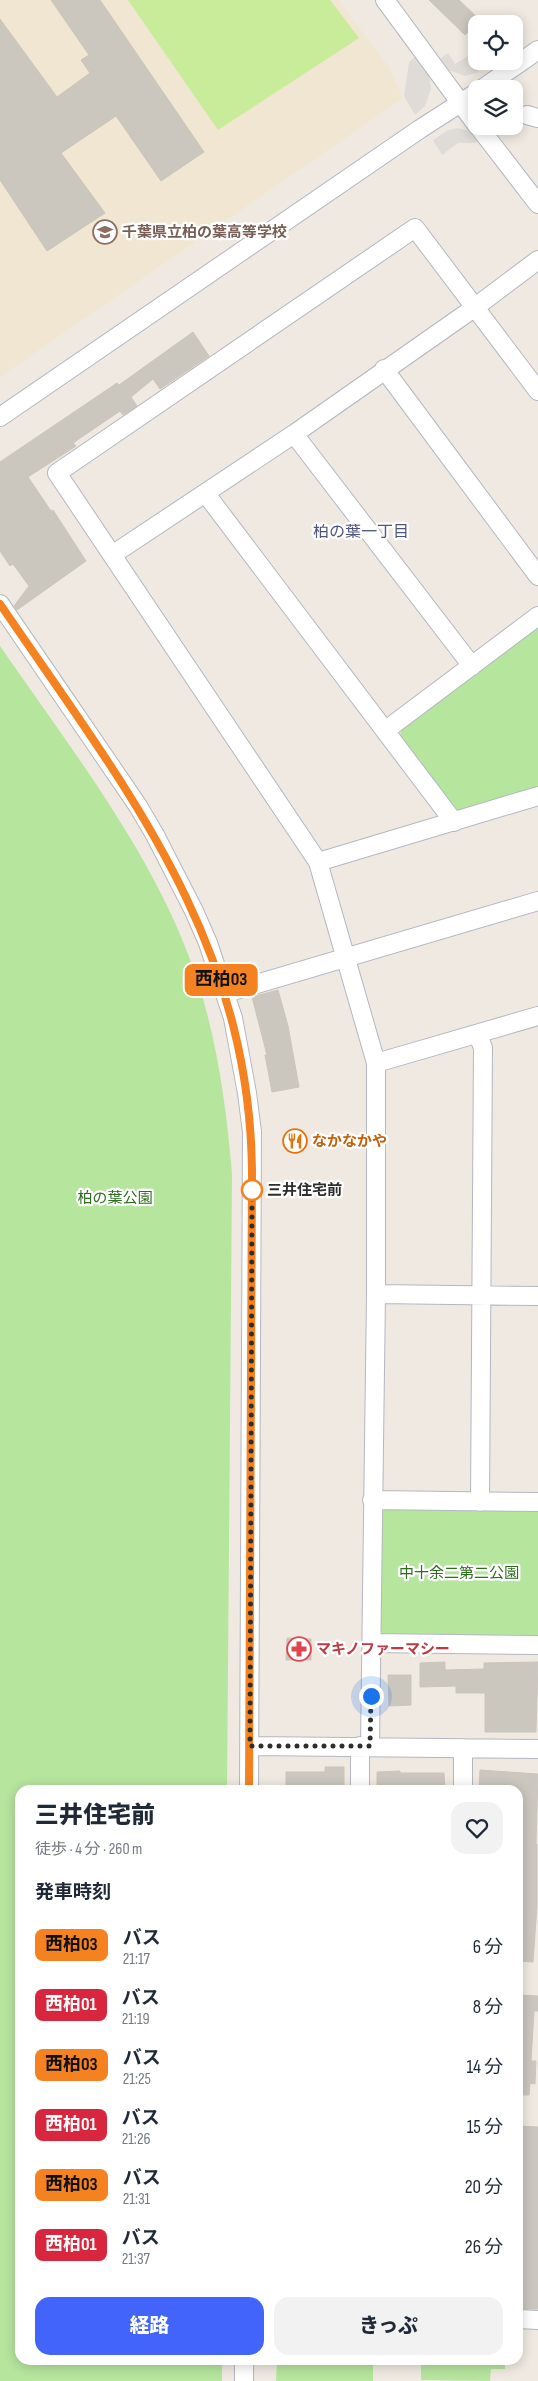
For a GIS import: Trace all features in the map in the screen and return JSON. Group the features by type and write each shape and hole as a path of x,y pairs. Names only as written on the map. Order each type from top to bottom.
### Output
{"street":[{"path":"386,0 468,114"},
{"path":"495,80 538,50"},
{"path":"0,417 420,129 468,98"},
{"path":"485,135 538,204"},
{"path":"361,1785 372,1643 372,1500 376,1294 376,1063 318,862 57,473 415,228 538,391"},
{"path":"112,555 294,434 474,308 538,260"},
{"path":"384,370 538,576"},
{"path":"294,434 472,666"},
{"path":"206,494 454,822"},
{"path":"0,604 156,835 194,911 226,993 239,1047 252,1132 249,1785"},
{"path":"386,730 538,616"},
{"path":"318,862 538,796"},
{"path":"226,993 346,956 538,901"},
{"path":"376,1063 478,1035 538,1016"},
{"path":"478,1035 483,1048 480,1502"},
{"path":"376,1294 538,1296"},
{"path":"372,1500 538,1502"},
{"path":"372,1643 538,1645"},
{"path":"250,1746 538,1749"},
{"path":"463,1748 463,1785"},
{"path":"523,2320 538,2320"},
{"path":"244,2365 244,2381"}],"shaded area":[{"name":"千葉県立柏の葉高等学校","path":"0,0 338,0 389,67 403,98 0,377"},
{"path":"448,53 455,64 468,56 468,70 478,70 479,72 465,76 451,71 443,65 441,58"},
{"path":"416,56 430,79 431,89 425,106 415,115 404,96 409,62"},
{"path":"458,128 468,131 468,135 473,135 478,141 475,143 458,143 442,155 433,140 448,130"}],"green space":[{"path":"128,0 330,0 359,38 218,130"},
{"path":"538,626 538,789 462,812 453,810 400,739 401,729"},
{"name":"柏の葉公園","path":"0,646 106,799 130,838 174,920 200,988 213,1040 227,1120 232,1174 227,1785 15,1785 15,2365 222,2365 222,2381 0,2381"},
{"name":"中十余二第二公園","path":"386,1508 538,1510 538,1641 386,1637 379,1630 380,1515"},
{"path":"277,2365 373,2365 373,2381 276,2381"},
{"path":"421,2365 505,2365 505,2369 491,2369 490,2381 421,2380"}],"building":[{"path":"51,0 100,0 204,152 161,181 116,116 61,153 105,213 47,251 0,180 0,19 57,97 90,73 81,60 89,55"},
{"path":"429,0 459,0 475,15 468,15 468,32 465,35"},
{"path":"193,332 209,356 160,389 153,379 131,397 137,406 123,415 120,411 73,443 76,446 28,477 51,511 53,510 86,561 17,610 14,606 29,586 13,564 10,566 0,551 0,462 117,383 119,385"},
{"path":"278,990 288,1026 299,1087 272,1092 265,1055 267,1055 252,997"},
{"path":"287,1638 311,1639 311,1660 286,1660"},
{"path":"445,1662 445,1670 484,1669 484,1663 538,1662 536,1732 485,1732 485,1693 456,1693 456,1686 420,1687 420,1663"},
{"path":"388,1675 411,1675 411,1705 389,1706"},
{"path":"325,1767 344,1767 344,1785 286,1785 286,1772 325,1772"},
{"path":"480,1770 538,1774 537,1906 533,1962 523,1961 523,1785 479,1785"},
{"path":"377,1772 444,1773 445,1785 377,1785"},
{"path":"523,1995 538,1996 538,2011 534,2011 531,2061 536,2061 535,2084 530,2083 529,2095 523,2095"},
{"path":"523,2126 538,2127 538,2309 523,2309"}],"bus line":[{"name":"西柏03","path":"0,604 156,835 208,943 226,993 239,1047 252,1132 249,1785"}],"place":[{"name":"千葉県立柏の葉高等学校","path":"105,232"},
{"name":"なかなかや","path":"295,1141"},
{"name":"三井住宅前","path":"252,1190"},
{"name":"マキノファーマシー","path":"299,1649"}],"district":[{"name":"柏の葉一丁目","path":"361,531"}],"route":[{"path":"252,1190 250,1746 370,1746 371,1696"}]}
